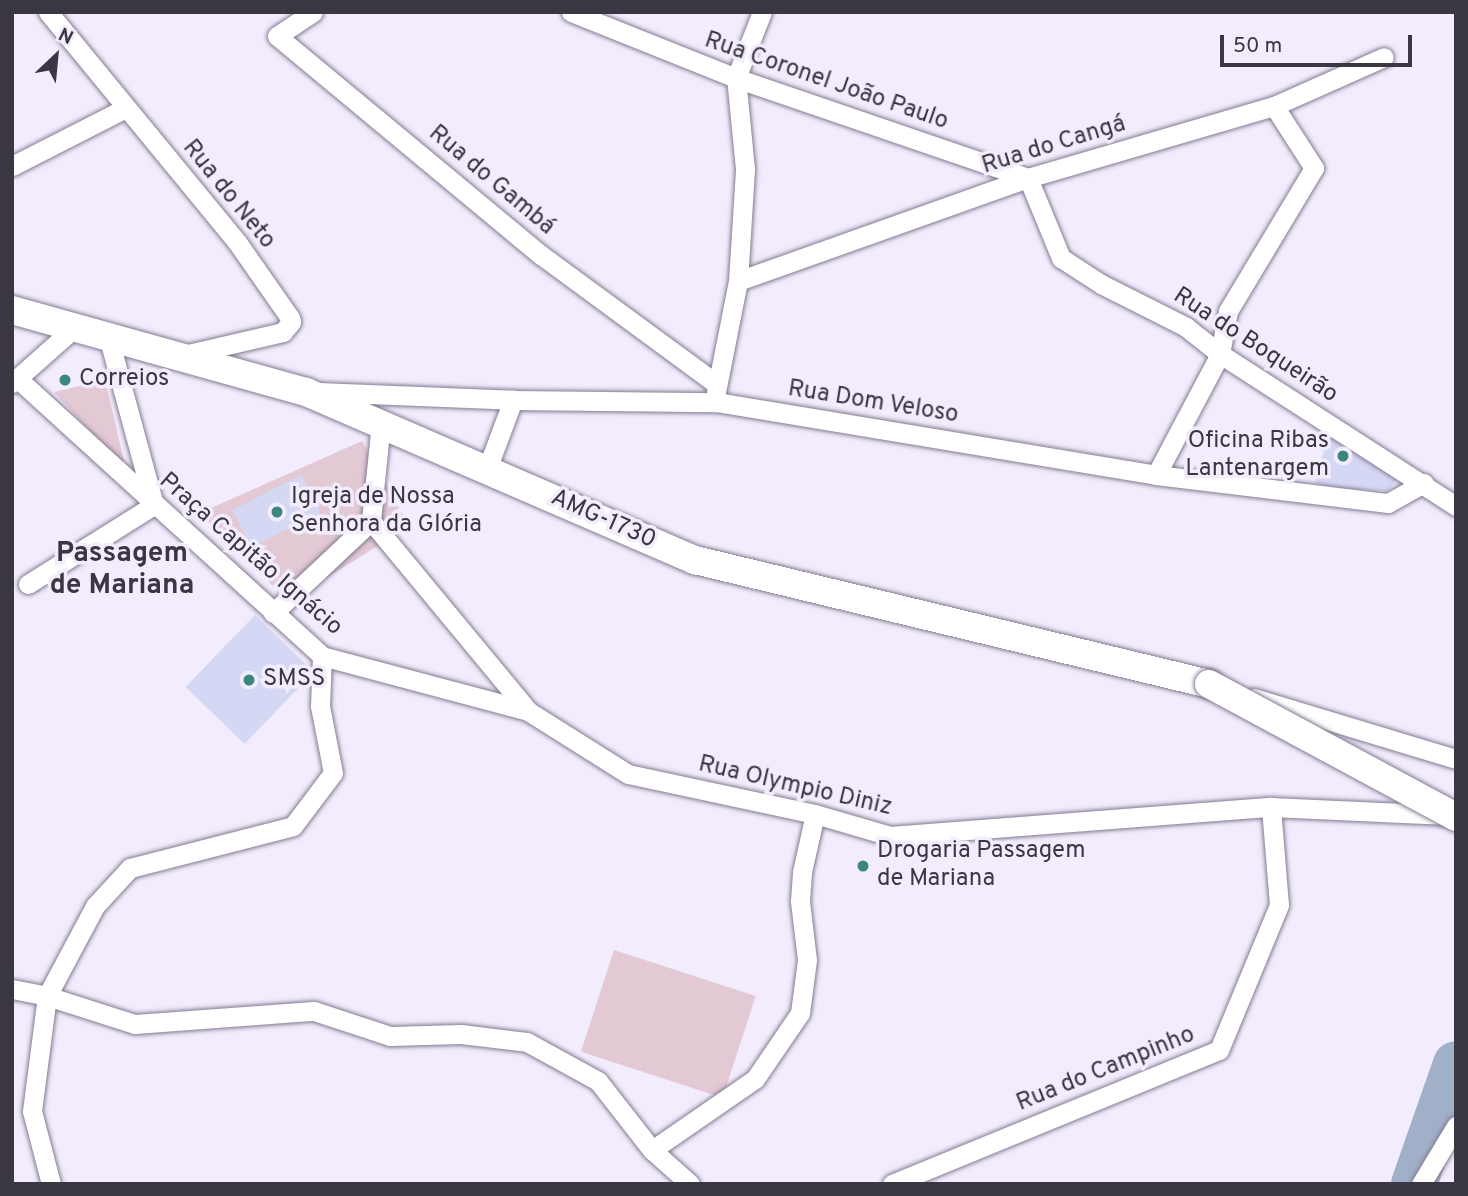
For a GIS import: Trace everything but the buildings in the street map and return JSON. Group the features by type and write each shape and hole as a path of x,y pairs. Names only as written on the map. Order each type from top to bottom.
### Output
{"main road":[{"name":"AMG-1730","path":"12,310 306,392 381,422 695,560 1209,684 1456,816"}],"street":[{"name":"Rua do Neto","path":"48,12 236,242 290,318 291,322 283,332 183,356"},
{"name":"Rua do Gambá","path":"313,12 277,36 541,255 716,392"},
{"name":"Rua Coronel João Paulo","path":"570,12 736,78 1028,178"},
{"path":"716,392 738,281 745,169 736,78 762,12"},
{"name":"Rua do Cangá","path":"738,281 1028,178 1274,106 1384,57"},
{"path":"1156,475 1220,354 1228,311 1314,168 1274,106"},
{"path":"12,166 124,108"},
{"name":"Rua do Boqueirão","path":"1028,178 1061,258 1101,285 1186,327 1220,354 1456,506"},
{"path":"16,382 74,328"},
{"path":"28,584 154,505 109,339"},
{"name":"Praça Capitão Ignácio","path":"16,382 322,656 527,711"},
{"name":"Rua Dom Veloso","path":"306,392 513,400 716,392 1156,475 1388,503 1424,483"},
{"path":"486,469 513,400"},
{"path":"273,613 372,521 381,422"},
{"name":"Rua Olympio Diniz","path":"372,521 527,711 628,774 815,814 890,836 1271,807 1456,816"},
{"path":"51,1184 32,1111 47,996 94,906 130,868 293,826 333,773 320,706 322,656"},
{"path":"1209,684 1456,759"},
{"name":"Rua do Campinho","path":"892,1184 1219,1049 1279,905 1271,807"},
{"path":"652,1150 755,1079 800,1013 807,960 800,901 815,814"},
{"path":"12,989 47,996 135,1024 314,1011 390,1036 461,1034 527,1042 598,1081 652,1150 690,1184"},
{"path":"1420,1184 1456,1126"}],"shaded area":[{"path":"105,380 124,461 119,463 54,392"},
{"path":"362,441 409,526 289,602 200,513"},
{"path":"614,950 756,996 723,1098 581,1052"}],"waterway":[{"path":"1414,1184 1456,1064"}],"place":[{"name":"Correios","path":"65,380"},
{"name":"Oficina Ribas Lantenargem","path":"1343,456"},
{"name":"Igreja de Nossa Senhora da Glória","path":"277,512"},
{"name":"SMSS","path":"249,680"},
{"name":"Drogaria Passagem de Mariana","path":"863,866"}],"district":[{"name":"Passagem de Mariana","path":"122,570"}]}
